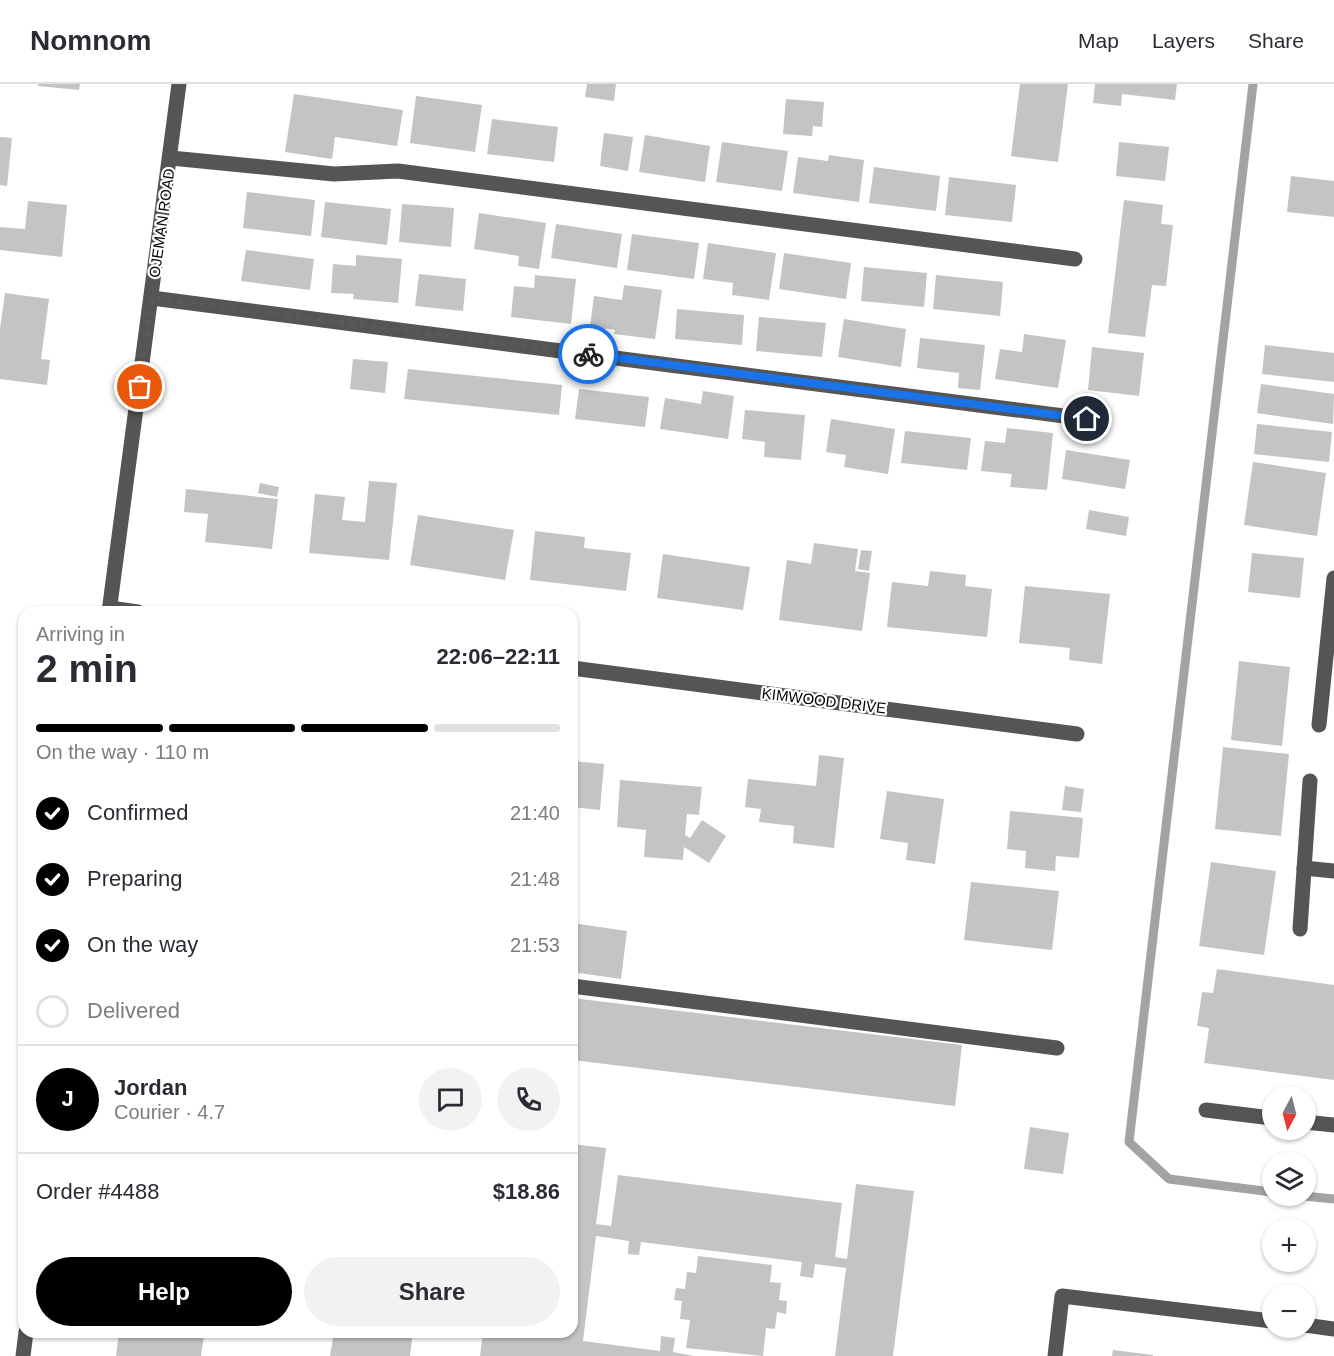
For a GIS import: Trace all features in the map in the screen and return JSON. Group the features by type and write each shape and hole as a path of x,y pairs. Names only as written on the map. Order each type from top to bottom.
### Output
{"street":[{"name":"OJEMAN ROAD","path":"111,606 179,84"},
{"path":"171,158 334,174 398,171 1075,259"},
{"path":"152,298 1087,419"},
{"path":"1319,725 1330,655 1334,578"},
{"name":"KIMWOOD DRIVE","path":"578,669 1077,734"},
{"path":"1300,929 1310,781"},
{"path":"1304,868 1334,871"},
{"path":"578,987 1058,1048"},
{"path":"1206,1110 1262,1117"},
{"path":"1316,1123 1334,1125"},
{"path":"1055,1356 1062,1296 1262,1321"},
{"path":"1316,1327 1334,1329"},
{"path":"23,1356 25,1338"}],"building":[{"path":"38,84 80,84 79,90 38,86"},
{"path":"587,84 616,84 614,101 585,97"},
{"path":"1020,84 1068,84 1058,162 1011,156"},
{"path":"1095,84 1177,84 1175,100 1122,94 1121,106 1093,103"},
{"path":"294,94 403,110 397,146 335,137 332,159 285,152"},
{"path":"416,96 482,105 475,152 410,143"},
{"path":"786,99 824,102 822,127 813,126 812,136 783,134"},
{"path":"492,119 558,127 554,162 487,154"},
{"path":"604,133 633,137 628,171 600,166"},
{"path":"645,135 710,146 705,182 639,172"},
{"path":"0,137 12,138 7,186 0,185"},
{"path":"722,142 788,151 782,191 716,182"},
{"path":"1119,142 1169,147 1165,181 1116,176"},
{"path":"829,155 864,160 859,202 793,193 798,157 828,161"},
{"path":"874,167 940,176 936,211 869,203"},
{"path":"1291,176 1334,181 1334,217 1287,212"},
{"path":"949,177 1016,185 1012,222 945,215"},
{"path":"247,192 315,200 311,236 243,228"},
{"path":"1124,200 1163,205 1161,224 1173,225 1166,286 1152,285 1145,337 1108,333"},
{"path":"28,201 67,205 62,257 0,250 0,227 25,229"},
{"path":"325,202 391,209 387,245 321,237"},
{"path":"402,204 454,208 451,247 399,242"},
{"path":"479,213 546,223 539,269 518,266 519,256 474,249"},
{"path":"556,224 622,234 617,268 551,258"},
{"path":"632,234 699,243 694,279 627,270"},
{"path":"708,243 776,253 769,300 732,295 733,283 703,279"},
{"path":"246,250 314,259 310,290 241,281"},
{"path":"784,253 851,263 846,299 779,289"},
{"path":"356,255 402,259 398,303 353,299 354,294 331,293 333,264 356,266"},
{"path":"864,267 927,273 924,307 861,301"},
{"path":"419,274 466,279 463,311 415,306"},
{"path":"535,275 576,279 571,324 511,317 514,286 534,288"},
{"path":"936,275 1003,282 1000,316 933,309"},
{"path":"624,285 662,290 655,339 614,334 615,330 590,326 594,296 622,300"},
{"path":"5,293 49,299 41,359 50,360 47,385 0,379 0,329"},
{"path":"677,309 744,315 742,345 675,339"},
{"path":"759,317 826,323 822,357 756,351"},
{"path":"844,319 906,329 901,367 838,357"},
{"path":"1024,334 1066,340 1058,388 995,379 1000,349 1022,352"},
{"path":"920,338 985,345 980,390 958,388 959,373 917,368"},
{"path":"1265,345 1334,353 1334,382 1262,374"},
{"path":"1092,347 1144,353 1139,396 1088,390"},
{"path":"353,359 388,362 385,393 350,389"},
{"path":"408,369 562,385 559,415 404,399"},
{"path":"1261,384 1334,394 1333,424 1257,413"},
{"path":"579,389 649,397 645,427 575,419"},
{"path":"703,391 734,396 728,439 660,429 665,398 701,404"},
{"path":"745,410 805,415 801,460 764,457 765,442 742,439"},
{"path":"831,419 895,429 888,474 844,467 846,455 826,452"},
{"path":"1257,424 1332,432 1329,462 1254,454"},
{"path":"1007,428 1053,433 1047,490 1010,487 1012,474 981,471 985,441 1005,443"},
{"path":"905,431 971,438 967,470 901,463"},
{"path":"1066,450 1130,460 1125,489 1062,479"},
{"path":"1253,462 1326,473 1317,536 1244,525"},
{"path":"369,481 397,483 389,560 309,553 315,494 345,497 342,520 365,522"},
{"path":"260,483 279,487 277,497 258,493"},
{"path":"186,489 278,499 272,549 205,542 208,514 184,512"},
{"path":"1089,510 1129,517 1126,536 1086,529"},
{"path":"418,515 514,530 505,580 410,565"},
{"path":"535,531 585,537 584,548 631,553 626,591 530,580"},
{"path":"814,543 858,549 855,571 870,573 862,631 779,620 787,560 811,564"},
{"path":"861,550 872,551 869,571 858,569"},
{"path":"1252,553 1304,558 1300,598 1248,592"},
{"path":"663,554 750,567 743,610 657,598"},
{"path":"930,571 966,575 965,586 992,589 987,637 887,627 892,582 928,586"},
{"path":"1025,586 1110,594 1102,664 1069,660 1070,648 1019,643"},
{"path":"1239,661 1290,667 1282,746 1231,740"},
{"path":"1223,747 1289,754 1281,836 1215,829"},
{"path":"819,755 844,758 834,848 793,843 794,826 759,822 761,809 745,807 748,779 816,786"},
{"path":"578,762 604,764 600,810 578,808"},
{"path":"620,780 702,787 699,815 687,814 685,835 690,838 702,820 726,836 709,863 684,847 683,860 644,857 646,830 617,827"},
{"path":"1065,786 1084,789 1081,812 1062,810"},
{"path":"887,791 944,799 935,864 906,860 908,843 880,839"},
{"path":"1010,811 1083,818 1079,858 1056,856 1055,871 1025,868 1026,851 1007,849"},
{"path":"1211,862 1276,871 1264,955 1199,946"},
{"path":"971,882 1059,891 1052,950 964,940"},
{"path":"578,924 627,931 621,979 578,973"},
{"path":"1217,969 1334,985 1334,1080 1204,1063 1209,1028 1197,1026 1202,992 1213,993"},
{"path":"578,999 962,1045 955,1106 578,1061"},
{"path":"1030,1127 1069,1133 1063,1174 1024,1169"},
{"path":"578,1145 606,1148 596,1224 611,1226 618,1175 842,1203 835,1257 847,1259 856,1184 914,1191 893,1356 835,1356 846,1268 815,1264 813,1278 800,1276 802,1262 641,1242 639,1255 628,1254 629,1241 596,1236 583,1341 660,1351 661,1336 675,1338 673,1352 694,1356 480,1356 482,1338 578,1338"},
{"path":"698,1256 772,1265 770,1282 781,1283 779,1300 787,1301 786,1314 777,1312 775,1329 766,1328 763,1356 686,1348 690,1320 680,1319 682,1301 674,1300 676,1288 685,1289 687,1272 696,1273"},
{"path":"118,1338 204,1338 201,1356 116,1356"},
{"path":"333,1338 412,1338 410,1356 330,1356"},
{"path":"1113,1350 1153,1355 1153,1356 1112,1356"}],"waterway":[{"path":"1253,84 1129,1142 1169,1179 1262,1191"},
{"path":"1316,1197 1334,1199"}],"way so far":[{"path":"140,387 152,298 588,354"}],"route":[{"path":"588,354 1087,419"}]}
